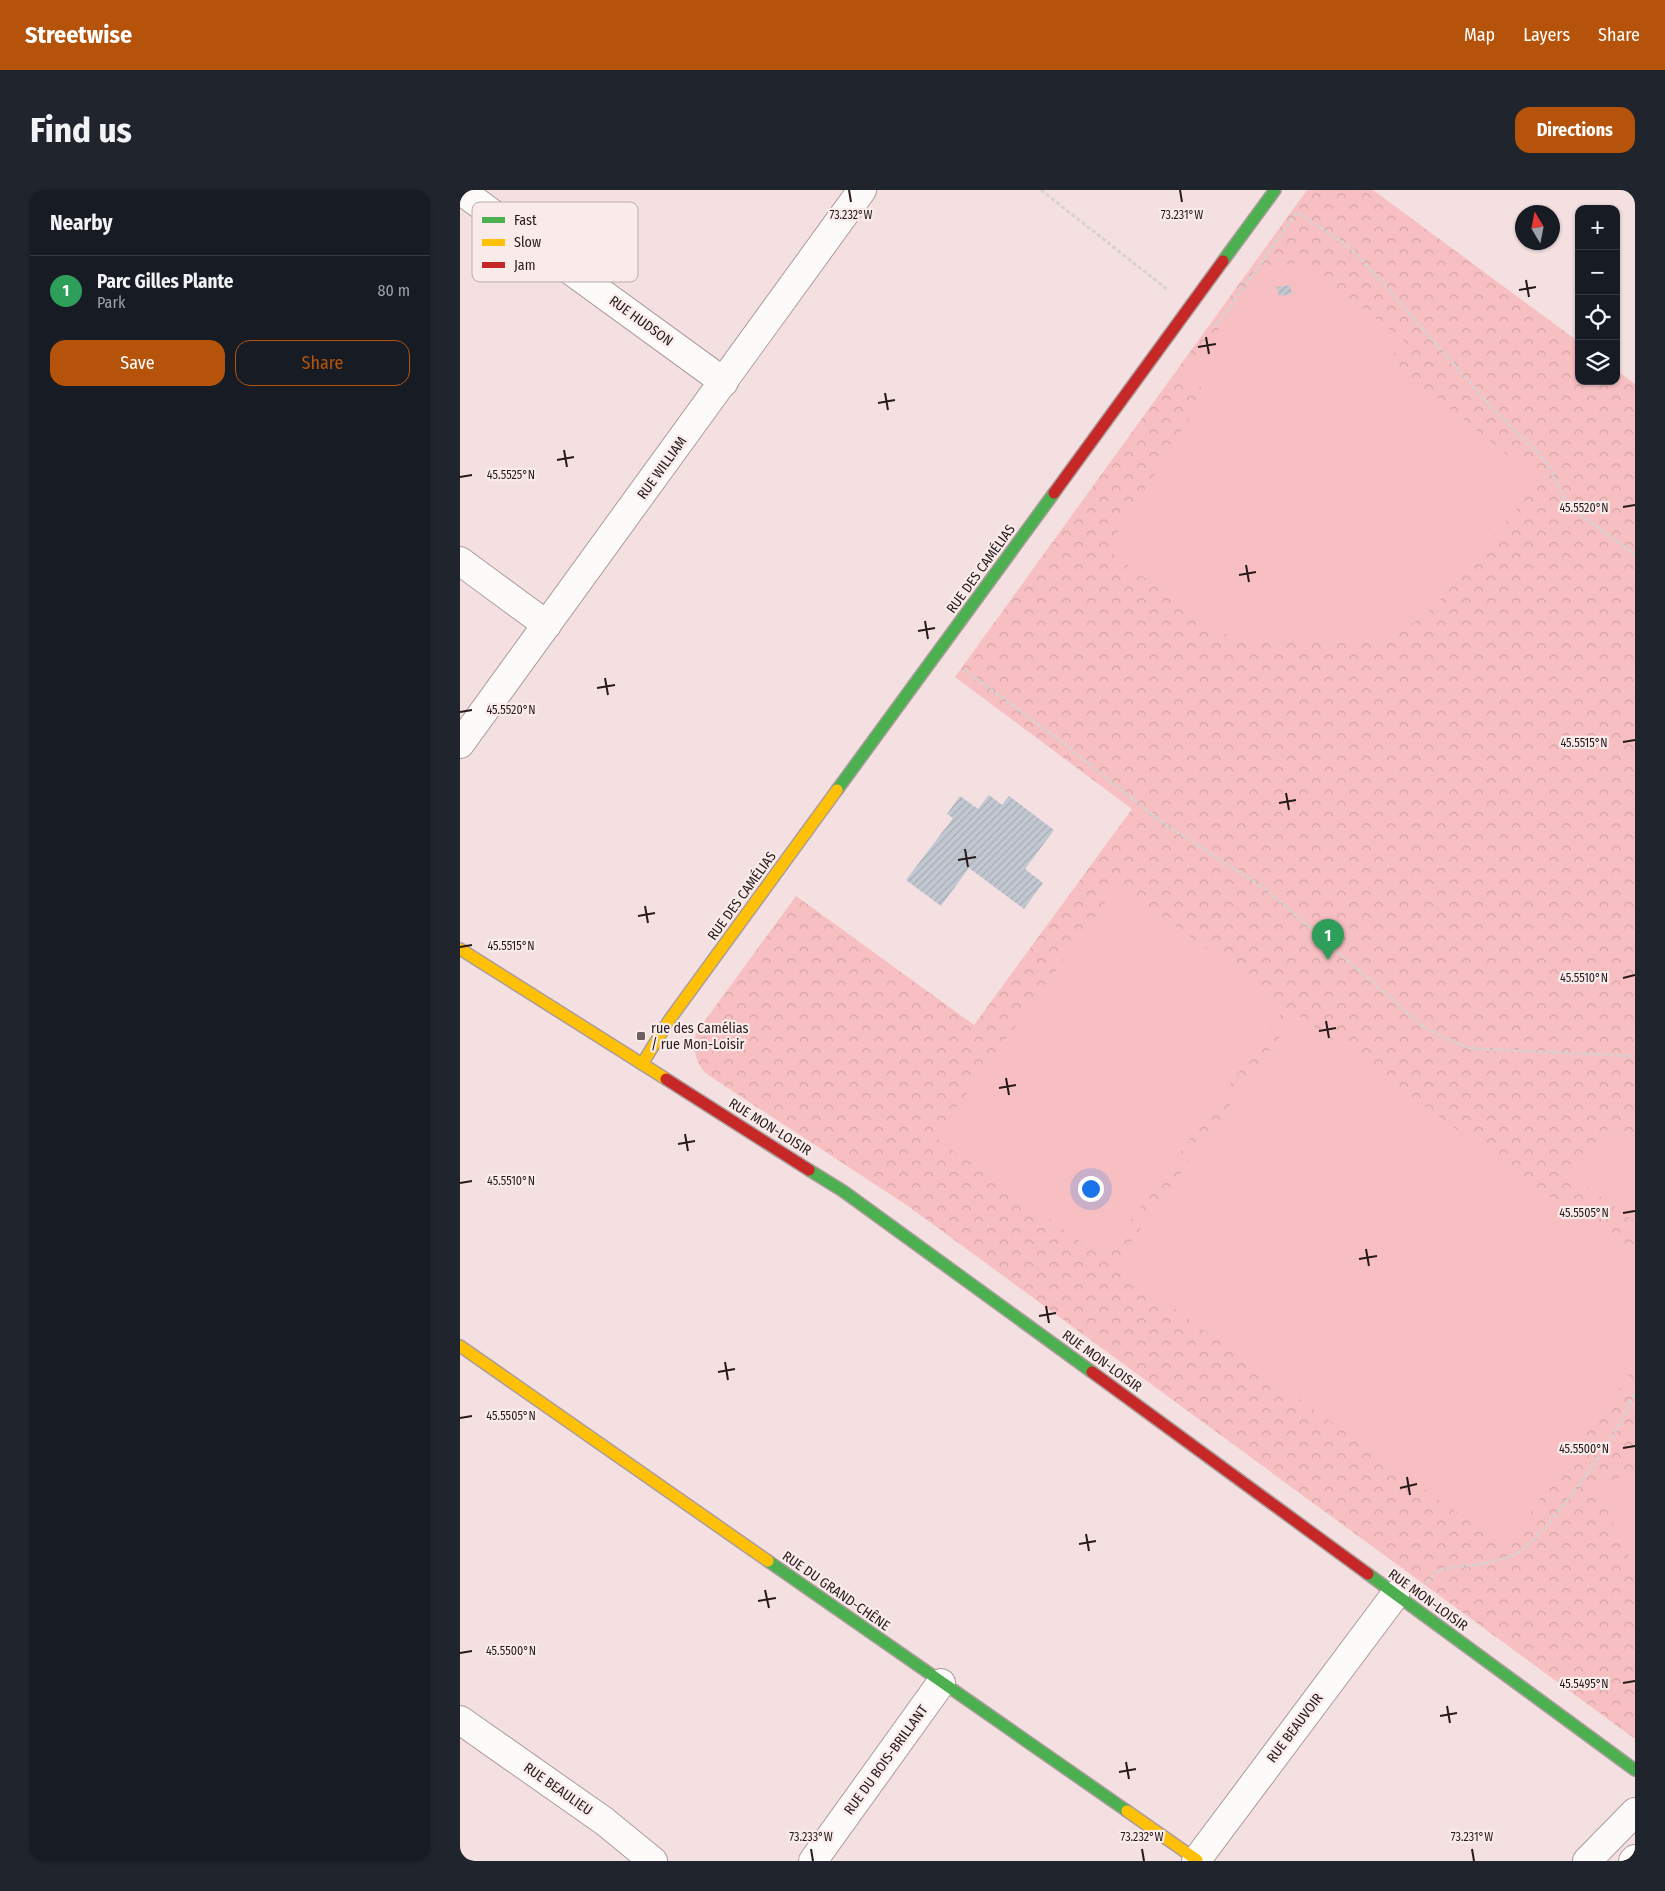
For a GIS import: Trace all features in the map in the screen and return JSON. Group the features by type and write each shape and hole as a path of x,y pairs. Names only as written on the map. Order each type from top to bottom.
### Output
{"street":[{"name":"RUE HUDSON","path":"460,190 476,202"},
{"name":"RUE WILLIAM","path":"460,744 862,190"},
{"name":"RUE DES CAMÉLIAS","path":"642,1064 670,1019 1275,190"},
{"name":"RUE HUDSON","path":"586,282 724,382"},
{"path":"460,560 547,625"},
{"name":"RUE MON-LOISIR","path":"460,949 843,1191 1635,1770"},
{"name":"RUE DU GRAND-CHÊNE","path":"460,1346 1196,1860"},
{"name":"RUE BEAUVOIR","path":"1196,1860 1395,1595"},
{"name":"RUE DU BOIS-BRILLANT","path":"813,1861 941,1683"},
{"name":"RUE BEAULIEU","path":"460,1720 610,1825 653,1861"},
{"path":"1587,1861 1635,1812"}],"path":[{"path":"1041,190 1171,292"},
{"path":"1214,325 1218,324 1297,212 1341,241 1356,254 1493,409 1540,455 1552,472 1565,500 1578,513 1635,554"},
{"path":"964,670 1054,736 1159,820 1267,890 1408,1014 1445,1039 1465,1047 1479,1049 1635,1056"},
{"path":"1425,1586 1437,1571 1496,1560 1516,1554 1530,1544 1561,1509 1618,1427 1635,1391"}],"green space":[{"path":"1307,190 1373,190 1575,339 1575,385 1620,385 1620,373 1635,384 1635,1739 908,1206 708,1075 700,1066 696,1056 696,1033 796,896 974,1025 1132,809 955,677"},
{"path":"1303,262 1404,340 1389,360 1540,481 1441,599 1422,617 1396,634 1368,642 1273,642 1246,640 1224,634 1202,623 1107,549 1207,391 1186,377 1258,270"},
{"path":"1118,885 1287,1006 1103,1258 935,1137"},
{"path":"1296,1014 1635,1258 1635,1367 1505,1547 1114,1265"},
{"path":"1613,1122 1635,1138 1635,1222 1573,1176"},
{"path":"1635,1470 1635,1568 1596,1489"}],"building":[{"path":"1290,285 1292,294 1279,296 1277,287"},
{"path":"989,795 1002,805 1009,796 1054,830 1025,869 1043,883 1024,909 969,868 941,906 906,880 953,818 947,814 960,796 978,809"}],"traffic: fast":[{"path":"1223,261 1275,190"},
{"path":"837,790 1054,493"},
{"path":"809,1170 843,1191 1092,1372"},
{"path":"768,1561 1127,1811"},
{"path":"1368,1574 1635,1770"}],"traffic: slow":[{"path":"642,1064 670,1019 837,790"},
{"path":"460,949 666,1079"},
{"path":"460,1346 768,1561"},
{"path":"1127,1811 1197,1860"}],"traffic: jam":[{"path":"1054,493 1223,261"},
{"path":"666,1079 809,1170"},
{"path":"1092,1372 1368,1574"}],"place":[{"name":"Parc Gilles Plante","path":"1328,960"},
{"name":"rue des Camélias / rue Mon-Loisir","path":"641,1036"}]}
